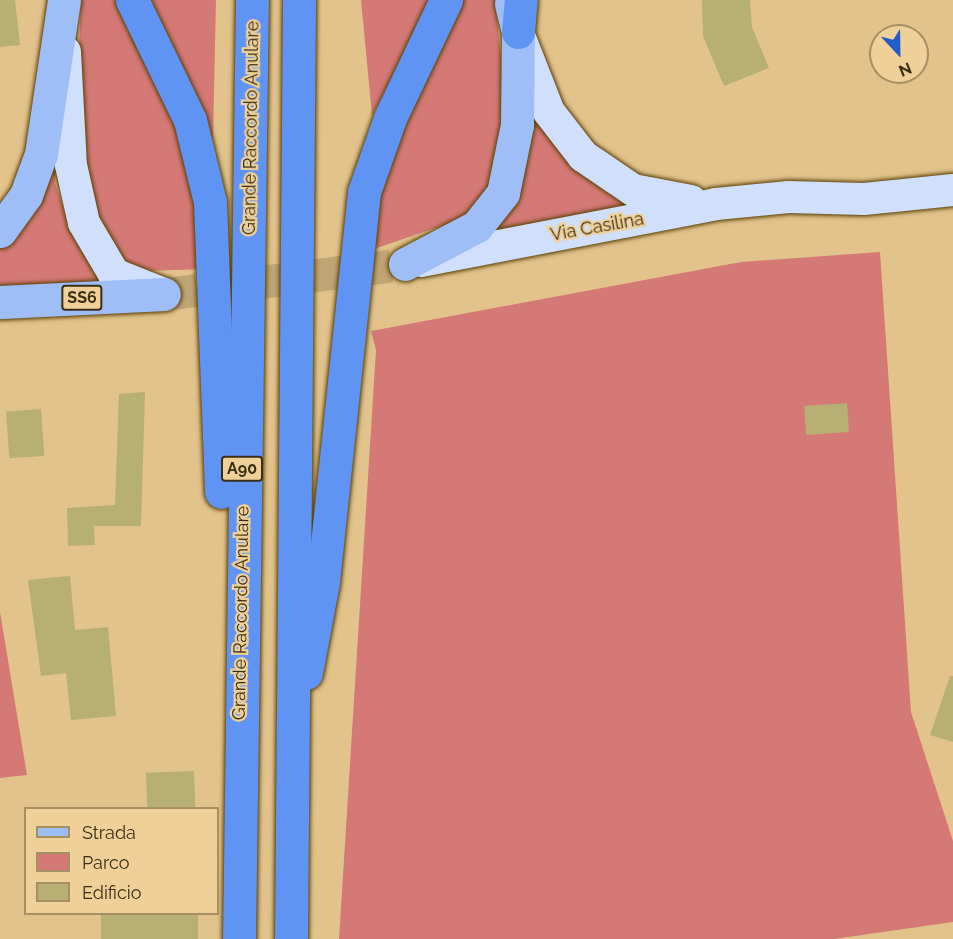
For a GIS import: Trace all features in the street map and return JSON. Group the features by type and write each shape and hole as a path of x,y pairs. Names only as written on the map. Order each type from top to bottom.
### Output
{"highway":[{"path":"132,0 190,120 212,219 221,477 219,764 239,836"},
{"name":"Grande Raccordo Anulare","path":"239,939 252,0"},
{"path":"291,939 299,0"},
{"path":"291,748 322,582 364,192 390,118 446,0"}],"main road":[{"path":"510,0 519,16 549,112 593,165 645,194 716,204"},
{"path":"0,231 32,181 49,112 64,10"},
{"path":"64,10 71,165 84,223 114,274 164,294"},
{"path":"405,264 477,226 503,193 516,146 519,16"},
{"name":"Via Casilina","path":"789,197 841,183 953,169"},
{"name":"Via Casilina","path":"405,264 716,204 789,197 857,199 953,190"},
{"name":"SS6","path":"0,302 164,294"}],"green space":[{"path":"81,0 119,0 181,117 209,269 142,271 113,258 75,158"},
{"path":"141,0 216,0 213,139 153,25"},
{"path":"361,0 435,0 372,115"},
{"path":"457,0 495,0 506,108 482,212 368,251 373,206"},
{"path":"529,103 575,170 606,192 648,208 482,235"},
{"path":"54,162 55,183 70,229 92,265 115,288 0,293 0,246"},
{"path":"880,252 911,712 953,841 953,922 834,939 339,939 376,350 371,331 741,262"},
{"path":"0,612 27,775 0,778"}],"building":[{"path":"0,0 15,0 20,45 0,47"},
{"path":"702,0 750,0 752,27 769,68 724,86 703,36"},
{"path":"145,392 141,526 94,526 95,545 68,546 67,508 115,505 119,394"},
{"path":"847,403 849,432 806,435 804,406"},
{"path":"41,409 44,456 9,458 6,411"},
{"path":"70,576 75,630 108,627 116,716 71,720 66,673 41,676 28,580"},
{"path":"950,676 953,676 953,742 930,735"},
{"path":"194,771 195,807 147,807 146,773"},
{"path":"101,915 198,915 198,939 101,939"}],"tunnel":[{"path":"164,294 405,264"}]}
